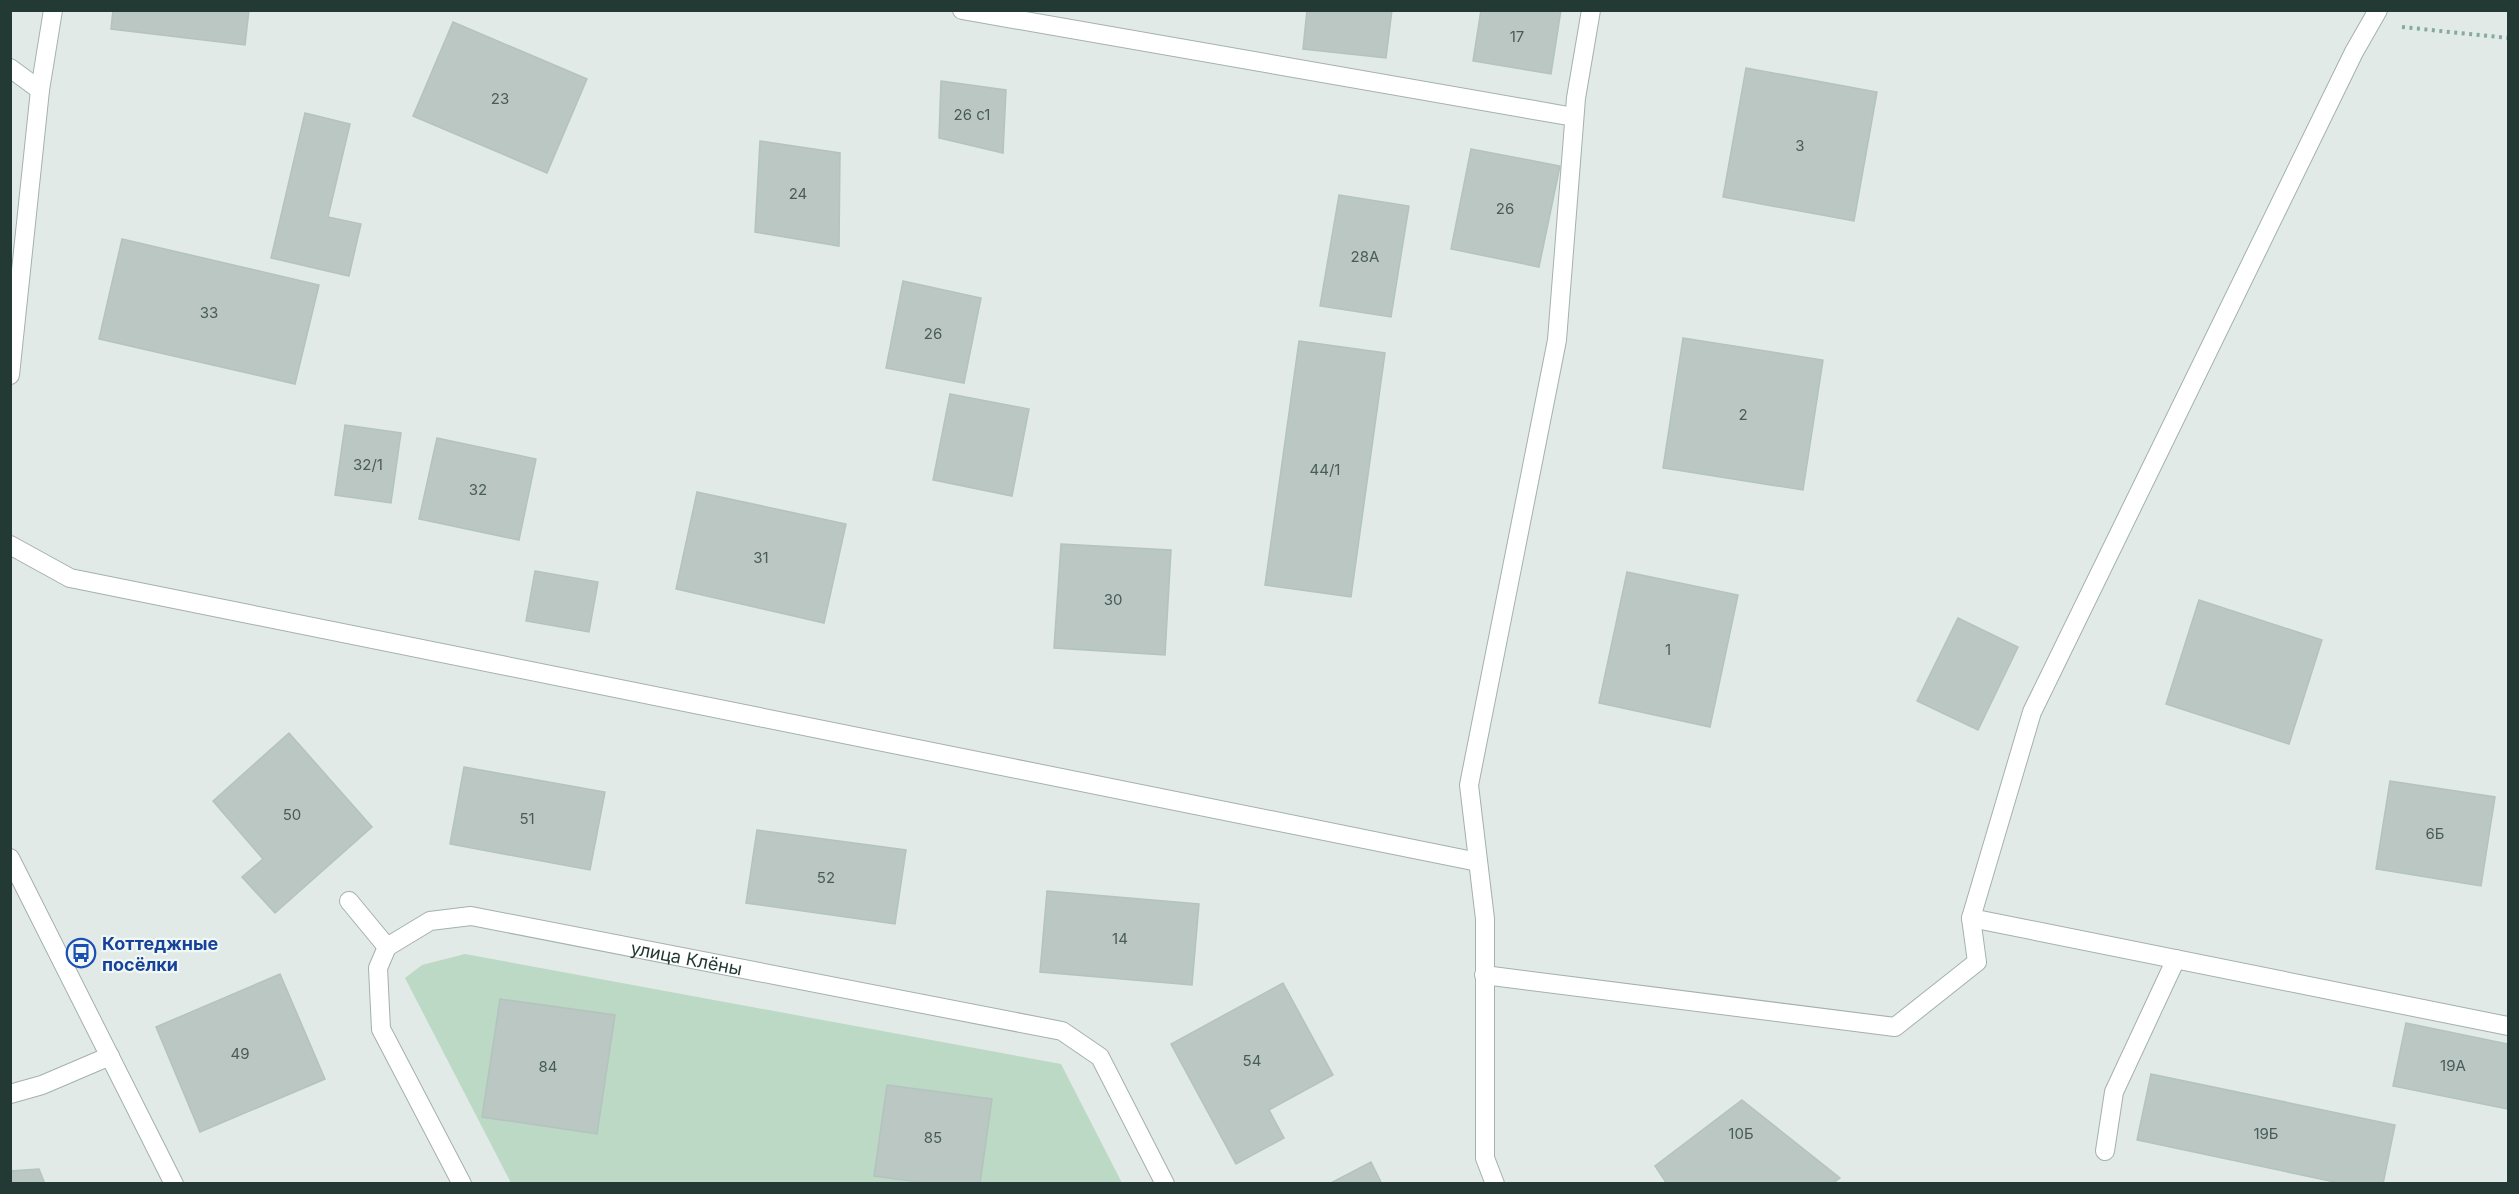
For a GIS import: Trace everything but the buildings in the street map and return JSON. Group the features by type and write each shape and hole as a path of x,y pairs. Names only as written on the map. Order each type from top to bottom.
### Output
{"street":[{"path":"10,375 40,90 53,10"},
{"path":"962,10 1574,117"},
{"path":"1496,1184 1485,1158 1485,919 1468,786 1557,340 1574,117 1591,10"},
{"path":"1484,975 1895,1027 1977,962 1971,918 2032,712 2348,62 2375,16"},
{"path":"10,68 40,90"},
{"path":"10,545 70,578 1478,862"},
{"path":"10,858 174,1184"},
{"path":"349,901 387,947 378,968 381,1029 462,1184"},
{"name":"улица Клёны","path":"387,947 430,921 471,916 1062,1031 1100,1056 1165,1184"},
{"path":"1971,918 2508,1026"},
{"path":"2105,1151 2114,1092 2176,959"},
{"path":"10,1094 42,1085 110,1056"}],"path":[{"path":"2375,16 2406,28 2508,38"}],"green space":[{"path":"465,954 1061,1064 1122,1183 511,1183 405,978 422,965"}],"place":[{"name":"Коттеджные посёлки","path":"81,953"}]}
